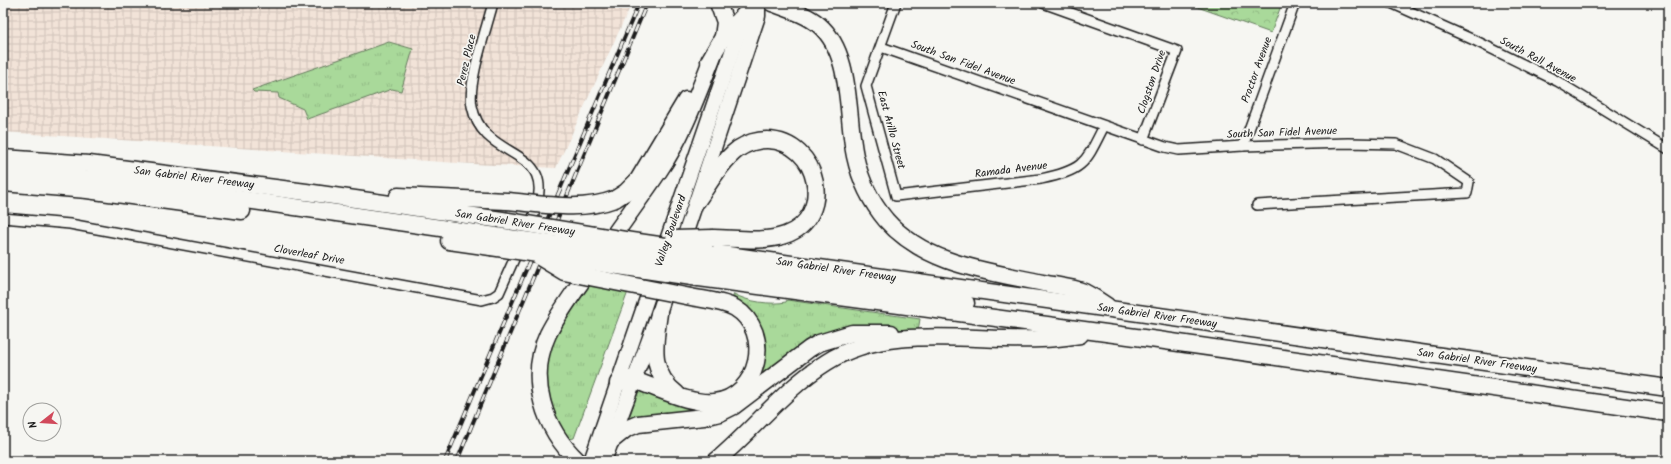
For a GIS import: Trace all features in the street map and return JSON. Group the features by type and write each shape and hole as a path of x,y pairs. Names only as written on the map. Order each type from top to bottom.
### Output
{"highway":[{"path":"718,3 725,22 723,37"},
{"path":"772,3 811,19 825,31 836,46 843,68 858,170 870,197 895,229 922,249 947,260 979,269 1083,292 1114,310"},
{"path":"306,192 507,201 574,206 596,205 615,199 632,187 642,174 723,37 750,8"},
{"path":"578,461 560,441 545,412 539,382 540,359 544,346 554,322 623,220 659,170 678,139 714,54"},
{"path":"697,201 734,153 746,144 753,142 774,140 789,145 800,153 811,168 815,179 815,198 808,217 794,231 785,235 766,239 705,258"},
{"name":"San Gabriel River Freeway","path":"3,158 89,164 306,192 497,233 535,254 705,258 1114,310 1154,327 1668,413"},
{"path":"3,166 85,173 170,184 497,233"},
{"path":"3,172 129,183 497,233 705,258 1154,327 1659,401 1668,409"},
{"name":"San Gabriel River Freeway","path":"3,183 94,191 365,227 631,241 705,258 1106,333 1154,327"},
{"path":"535,254 564,272 722,303 735,308 744,316 755,333 758,343 758,355 755,370 746,385 727,399 716,402 705,402 626,381"},
{"path":"659,313 655,342 655,360 660,376 679,396"},
{"path":"1154,327 1646,394 1664,388"},
{"path":"605,450 626,429 638,424 704,417 720,413 740,402 809,349 830,338 852,333 865,332 945,337 1041,339 1106,333"},
{"path":"716,461 805,378 826,362 857,347 887,340 945,337"}],"main road":[{"name":"Valley Boulevard","path":"626,381 659,313 758,16 758,3"},
{"name":"Valley Boulevard","path":"591,461 605,450 626,381 750,8"}],"street":[{"name":"Perez Place","path":"493,3 472,87 472,106 474,116 484,132 492,140 530,165 536,173 540,190"},
{"name":"East Arillo Street","path":"896,3 866,86 896,196"},
{"name":"Clogston Drive","path":"1043,3 1177,50 1143,140"},
{"name":"Proctor Avenue","path":"1243,146 1295,3"},
{"name":"South Rall Avenue","path":"1391,3 1476,41 1557,81 1668,149"},
{"name":"South San Fidel Avenue","path":"881,46 1165,147 1179,150 1243,146 1348,143 1396,144 1435,159 1470,182 1467,193 1257,204"},
{"name":"Ramada Avenue","path":"896,196 1041,179 1065,174 1076,169 1085,161 1104,126"},
{"name":"Cloverleaf Drive","path":"3,218 70,224 482,300 493,297 499,293 536,212 540,190"}],"shaded area":[{"path":"3,3 632,3 556,168 472,164 3,132"}],"green space":[{"path":"1186,3 1282,3 1271,33"},
{"path":"389,42 413,49 401,91 392,89 307,119 303,109 279,98 278,93 254,92 252,90"},
{"path":"590,279 629,289 574,438 570,439 561,427 555,413 544,378 550,340"},
{"path":"734,294 746,299 760,302 780,303 786,302 787,300 920,319 918,331 854,325 719,409 627,423 640,388 716,406 761,363 732,299"}],"railway":[{"path":"445,461 639,3"},
{"path":"457,461 647,3"}]}
